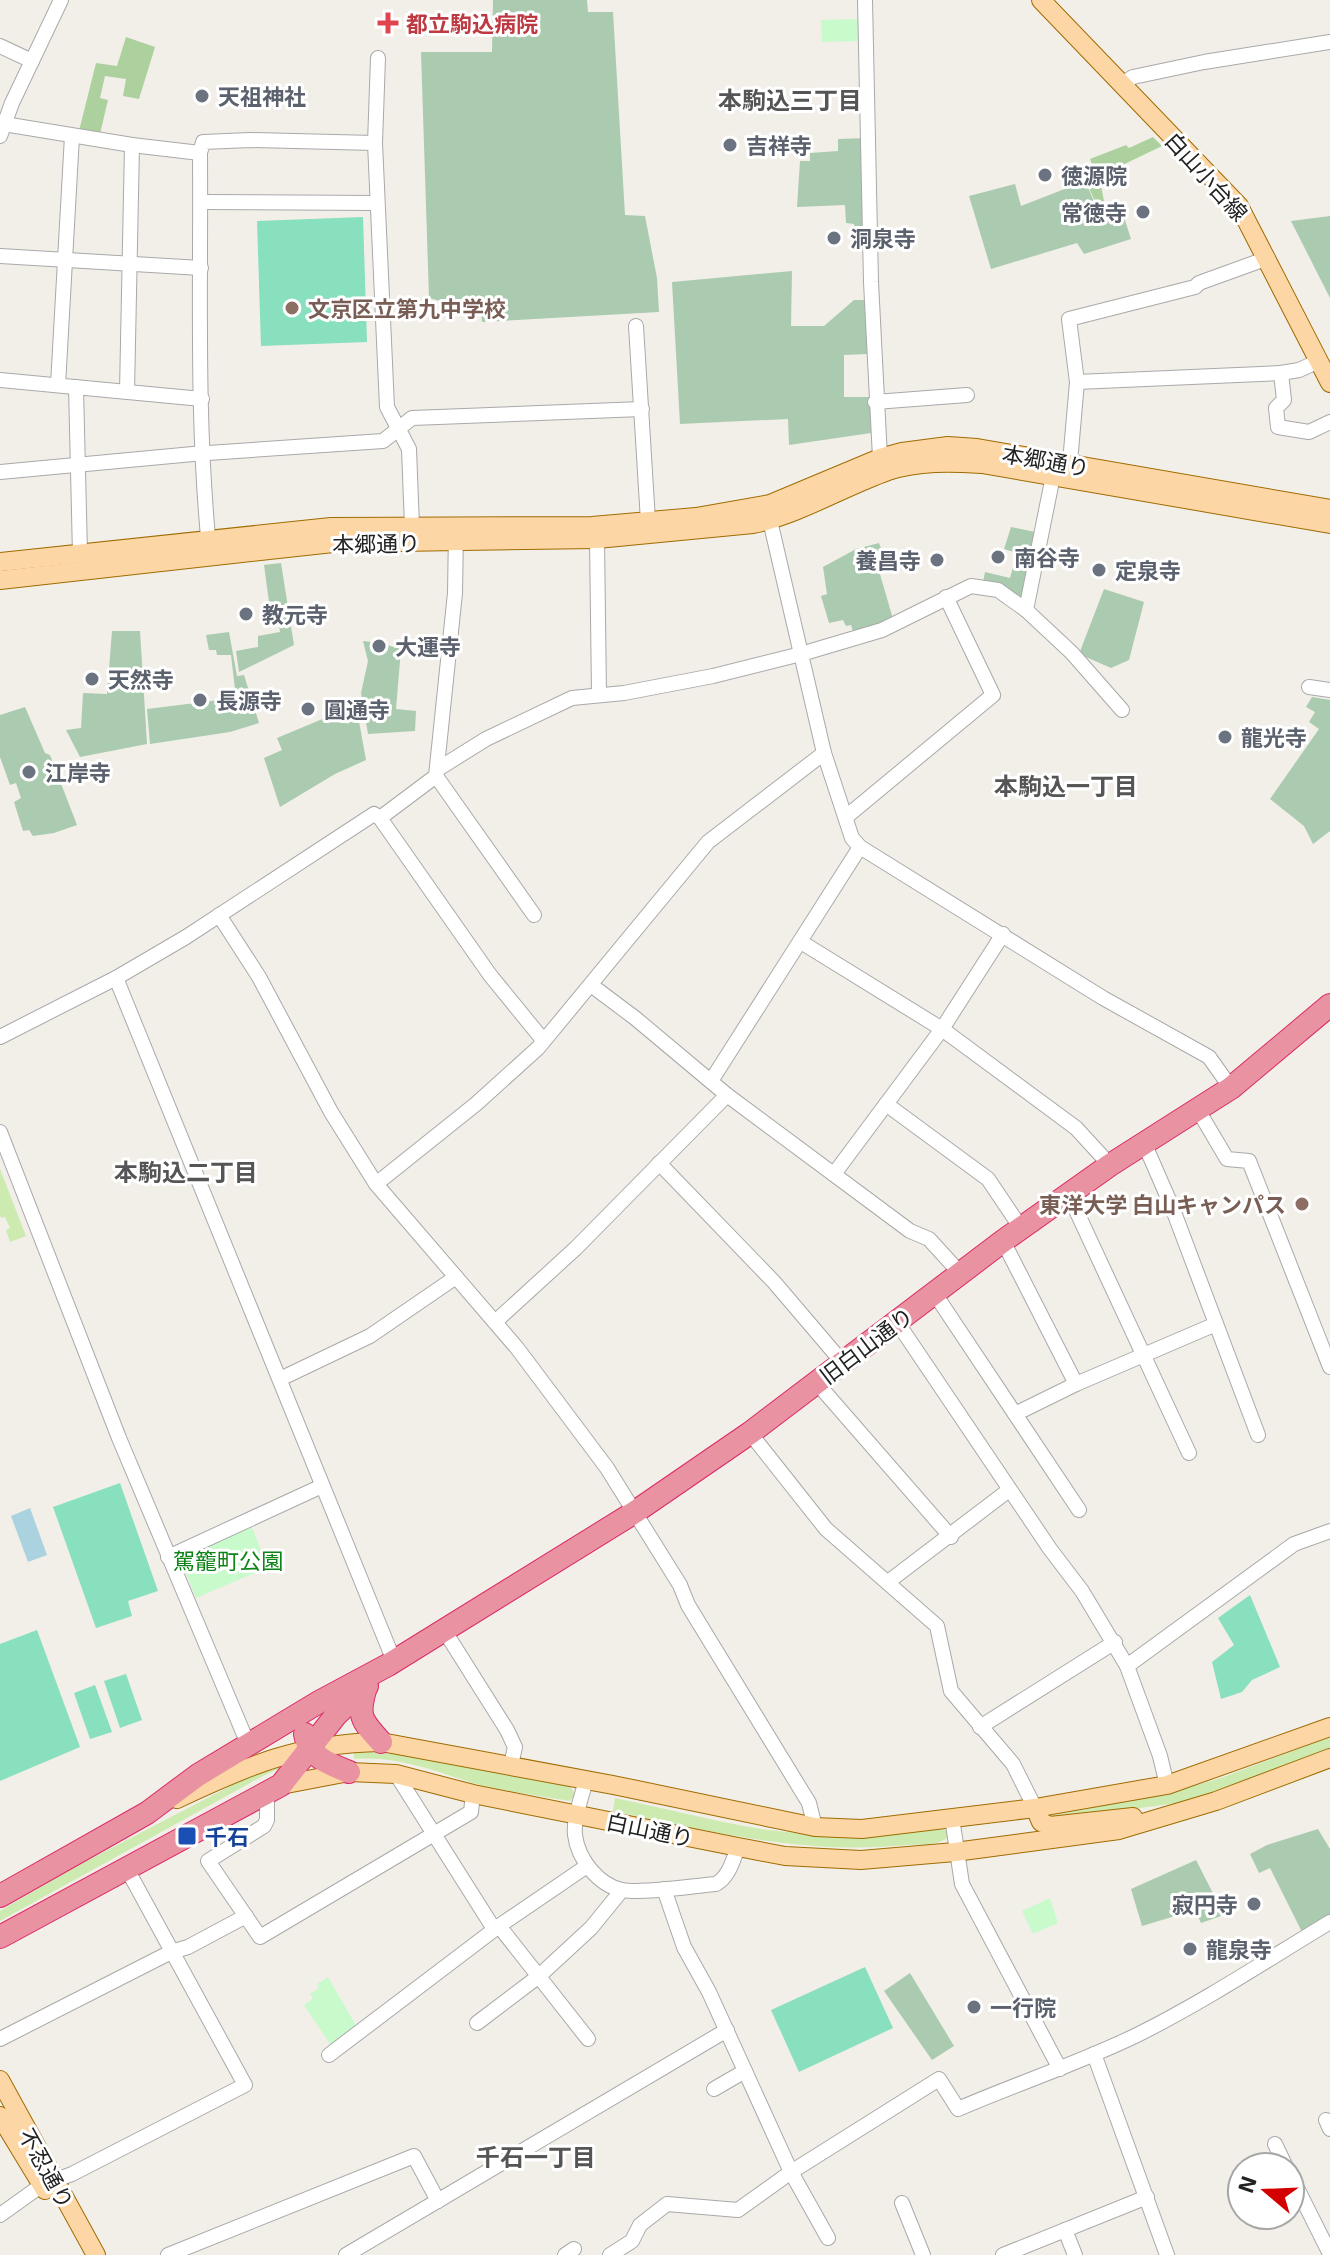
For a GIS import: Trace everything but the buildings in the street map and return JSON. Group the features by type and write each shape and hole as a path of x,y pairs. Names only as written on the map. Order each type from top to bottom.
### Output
{"highway":[{"name":"旧白山通り","path":"391,1663 635,1512 750,1433 1012,1234 1110,1165 1231,1088 1330,1005"},
{"path":"274,1788 336,1715 391,1663"},
{"path":"147,1813 198,1775 248,1744 391,1663"},
{"path":"366,1687 360,1708 367,1726 381,1742"},
{"path":"313,1706 305,1720 309,1748 321,1759 349,1772"},
{"name":"白山通り","path":"0,1937 274,1788"},
{"name":"白山通り","path":"0,1896 147,1813"}],"main road":[{"name":"白山小台線","path":"1041,0 1239,206 1330,383"},
{"name":"本郷通り","path":"0,562 80,554 333,543 592,526 733,512 767,517 880,458 926,447 948,446 977,448 1064,473 1330,524"},
{"name":"本郷通り","path":"0,580 320,528 412,526 456,534 597,539 767,517 889,471 940,462 1064,473 1330,509"},
{"name":"白山通り","path":"147,1813 245,1767 279,1755 349,1742 381,1742 511,1765 815,1827 862,1829 1035,1808 1167,1785 1330,1727"},
{"name":"白山通り","path":"274,1788 349,1772 396,1774 473,1794 785,1856 893,1858 1119,1830 1216,1801 1330,1758"},
{"path":"1035,1808 1041,1822 1050,1826 1109,1818 1159,1819"},
{"name":"不忍通り","path":"0,2080 82,2255"},
{"name":"不忍通り","path":"0,2116 96,2255"}],"street":[{"path":"61,0 32,61 6,101 2,130 200,153"},
{"path":"865,0 875,402 880,458"},
{"path":"1122,84 1133,77 1204,62 1330,42"},
{"path":"0,46 32,61"},
{"path":"378,58 375,143 387,407 409,449 412,526"},
{"path":"58,385 72,136"},
{"path":"209,548 202,399 200,153 203,142 375,143"},
{"path":"127,392 132,145"},
{"path":"201,202 377,203"},
{"path":"0,256 201,268"},
{"path":"1026,610 1064,473 1077,382 1069,319 1195,287 1268,258"},
{"path":"636,326 648,521"},
{"path":"1077,382 1281,373 1299,370 1319,361"},
{"path":"1281,373 1284,400 1276,408 1278,427 1309,432 1330,422"},
{"path":"0,380 202,399"},
{"path":"76,387 80,554"},
{"path":"875,402 967,395"},
{"path":"0,472 203,453 383,441 412,418 642,409"},
{"path":"767,517 824,753 852,838 860,847 1103,998 1209,1057 1231,1088"},
{"path":"456,534 455,593 437,772 534,915"},
{"path":"597,539 599,695"},
{"path":"380,818 479,743 572,698 624,693 687,681 801,654 882,630 971,586 998,590 1026,610 1072,653 1122,710"},
{"path":"846,817 993,695 946,597"},
{"path":"1309,687 1330,690"},
{"path":"376,1184 476,1104 538,1048 708,842 824,753"},
{"path":"0,1037 116,978 374,814 380,818 490,975 543,1040"},
{"path":"711,1081 860,847"},
{"path":"219,915 259,977 331,1112 376,1184 495,1322 607,1468 809,1803 815,1827"},
{"path":"834,1174 942,1029 1003,934"},
{"path":"801,942 942,1029 1076,1128 1110,1165"},
{"path":"116,978 280,1379 391,1663"},
{"path":"591,985 727,1095 910,1231 929,1239 960,1273"},
{"path":"495,1322 576,1248 727,1095"},
{"path":"886,1104 988,1179 1076,1384"},
{"path":"1198,1110 1227,1159 1249,1161 1330,1367"},
{"path":"0,1132 168,1557 248,1744"},
{"path":"1145,1145 1172,1207 1258,1435"},
{"path":"659,1163 774,1282 843,1363"},
{"path":"1069,1195 1189,1453"},
{"path":"280,1379 370,1336 456,1277"},
{"path":"935,1294 1079,1510"},
{"path":"897,1322 1115,1642 1160,1756 1167,1785"},
{"path":"1015,1414 1076,1384 1216,1324"},
{"path":"816,1382 951,1537"},
{"path":"750,1433 826,1529 937,1626 951,1691 1013,1764 1035,1808"},
{"path":"168,1557 322,1486"},
{"path":"888,1582 1009,1490"},
{"path":"1127,1666 1294,1544 1330,1531"},
{"path":"444,1630 507,1730 515,1747 511,1765"},
{"path":"980,1727 1115,1642"},
{"path":"396,1774 496,1927 588,2039"},
{"path":"586,1780 575,1833 587,1866 599,1879 622,1890 716,1884 731,1867 738,1847"},
{"path":"274,1788 264,1826 208,1861 260,1937 471,1812 473,1794"},
{"path":"952,1818 962,1884 1060,2069"},
{"path":"329,2055 496,1927 587,1866"},
{"path":"0,2215 47,2183 72,2174 245,2085 127,1869"},
{"path":"664,1889 684,1947 727,2030 791,2172 828,2238"},
{"path":"477,2023 539,1976 591,1928 622,1890"},
{"path":"0,2039 246,1916"},
{"path":"610,2255 632,2241 640,2225 667,2204 738,2210 791,2172 939,2079 958,2109 1060,2069 1192,2005 1330,1922"},
{"path":"346,2255 727,2030"},
{"path":"1094,2054 1167,2255"},
{"path":"714,2089 745,2071"},
{"path":"1275,2144 1278,2151"},
{"path":"168,2255 414,2156 438,2201"},
{"path":"1003,2255 1147,2197"},
{"path":"902,2203 923,2255"},
{"path":"1306,2206 1330,2254"},
{"path":"1065,2230 1075,2255"}],"green space":[{"path":"493,0 587,0 588,12 613,12 625,215 645,216 657,278 659,312 482,322 480,299 440,301 429,298 421,52 492,52"},
{"path":"859,19 860,41 822,42 821,20"},
{"path":"126,37 155,47 139,99 123,96 126,79 105,76 100,98 108,100 100,134 79,131 96,63 117,66"},
{"path":"1153,137 1162,146 1108,172 1109,176 1100,180 1104,201 1096,203 1085,180 1069,186 1063,171 1076,165 1081,175 1094,170 1090,159 1126,145 1129,148"},
{"path":"866,138 868,240 854,241 854,224 846,223 845,205 797,207 800,161 810,161 810,153 838,151 838,139"},
{"path":"1085,181 1098,210 1114,204 1117,212 1122,211 1131,239 1084,254 1077,243 991,269 969,196 1015,184 1021,206"},
{"path":"1330,216 1330,298 1291,221"},
{"path":"363,217 367,342 261,346 257,221"},
{"path":"792,271 791,326 824,326 854,300 867,300 868,354 844,355 844,397 870,397 871,433 789,445 788,419 680,424 672,282"},
{"path":"1011,527 1040,533 1026,605 983,582 985,572 1010,578 1017,553 1004,549"},
{"path":"879,543 883,554 875,557 893,619 854,635 851,625 846,626 843,620 829,623 821,596 827,594 823,567 856,549"},
{"path":"281,563 294,645 239,672 236,651 258,647 258,636 280,632 276,602 269,602 264,565"},
{"path":"1104,589 1144,602 1129,660 1111,668 1079,654"},
{"path":"112,631 140,631 147,744 80,757 66,730 81,728 83,693 107,694"},
{"path":"229,632 237,676 244,675 259,723 230,732 150,744 147,709 236,698 231,655 217,655 216,650 209,650 206,635"},
{"path":"363,641 401,649 396,709 416,711 415,731 368,734 361,693 368,661"},
{"path":"1312,697 1330,700 1330,831 1313,844 1304,826 1270,799 1319,729 1309,722 1315,712 1306,707"},
{"path":"356,705 366,760 335,774 280,807 264,758 282,750 277,738"},
{"name":"江岸寺","path":"25,707 45,753 50,755 77,825 54,833 33,836 29,830 23,831 14,802 21,798 16,783 10,785 0,757 0,715"},
{"path":"0,1169 26,1236 10,1242 6,1230 10,1228 5,1217 1,1218 0,1215"},
{"path":"120,1483 158,1591 128,1601 132,1616 96,1628 53,1507"},
{"name":"駕籠町公園","path":"251,1525 268,1567 196,1598 179,1557"},
{"path":"1250,1595 1280,1667 1252,1680 1242,1692 1221,1699 1212,1662 1234,1645 1218,1618"},
{"path":"37,1630 80,1747 0,1781 0,1644"},
{"path":"126,1674 142,1720 120,1728 104,1681"},
{"path":"95,1685 112,1732 90,1739 74,1693"},
{"path":"1330,1737 1330,1750 1245,1783 1177,1803 1053,1820 1050,1816 1173,1792 1221,1778"},
{"path":"354,1752 408,1755 462,1764 569,1786 576,1794 570,1801 509,1791 400,1762 354,1759"},
{"path":"285,1766 0,1921 0,1911 73,1868 238,1782"},
{"path":"615,1798 783,1832 874,1835 941,1829 947,1831 948,1837 929,1844 869,1847 758,1840 613,1811"},
{"path":"1318,1829 1330,1849 1330,1918 1303,1934 1270,1868 1259,1873 1250,1854 1267,1845"},
{"path":"1196,1860 1224,1915 1201,1923 1195,1910 1142,1926 1131,1889"},
{"path":"1050,1898 1058,1923 1033,1934 1022,1911"},
{"path":"865,1967 893,2028 799,2072 771,2010"},
{"path":"910,1973 954,2046 932,2060 884,1991"},
{"path":"328,1977 358,2029 332,2047 304,2005 313,1999 310,1994 319,1988 317,1984"}],"water":[{"path":"30,1508 47,1555 28,1562 11,1516"}],"place":[{"name":"都立駒込病院","path":"388,23"},
{"name":"天祖神社","path":"202,96"},
{"name":"吉祥寺","path":"730,145"},
{"name":"徳源院","path":"1045,175"},
{"name":"常徳寺","path":"1143,212"},
{"name":"洞泉寺","path":"834,238"},
{"name":"文京区立第九中学校","path":"292,308"},
{"name":"南谷寺","path":"998,557"},
{"name":"養昌寺","path":"937,560"},
{"name":"定泉寺","path":"1099,570"},
{"name":"教元寺","path":"246,614"},
{"name":"大運寺","path":"379,646"},
{"name":"天然寺","path":"92,679"},
{"name":"長源寺","path":"200,700"},
{"name":"圓通寺","path":"308,709"},
{"name":"龍光寺","path":"1225,737"},
{"name":"江岸寺","path":"29,772"},
{"name":"東洋大学 白山キャンパス","path":"1302,1204"},
{"name":"千石","path":"187,1836"},
{"name":"寂円寺","path":"1254,1904"},
{"name":"龍泉寺","path":"1190,1949"},
{"name":"一行院","path":"974,2007"}],"district":[{"name":"本駒込三丁目","path":"790,99"},
{"name":"本駒込一丁目","path":"1066,785"},
{"name":"本駒込二丁目","path":"186,1171"},
{"name":"千石一丁目","path":"536,2156"}]}
